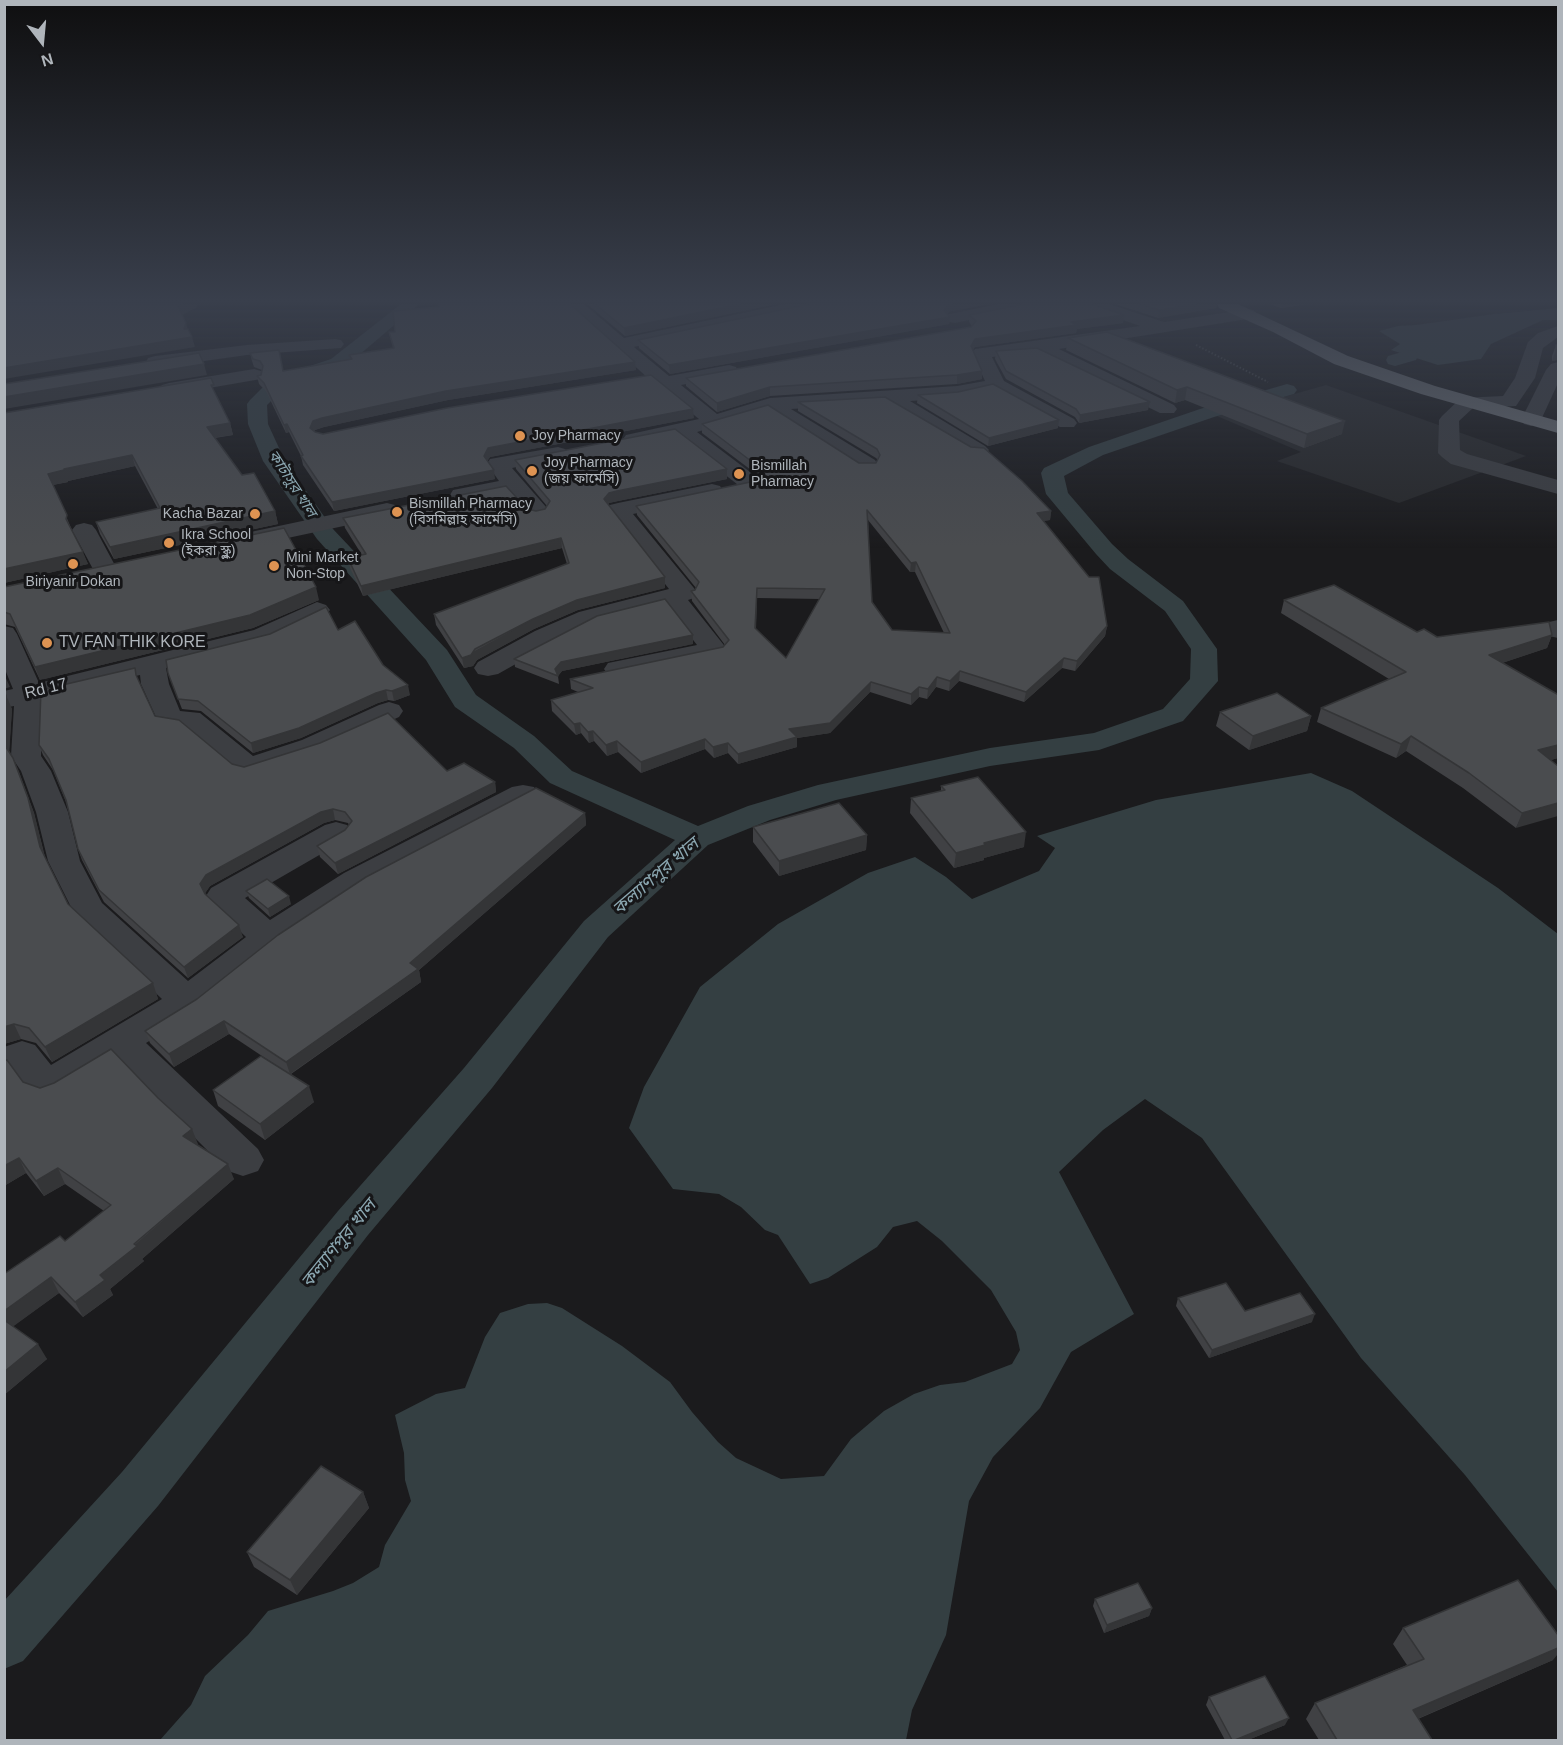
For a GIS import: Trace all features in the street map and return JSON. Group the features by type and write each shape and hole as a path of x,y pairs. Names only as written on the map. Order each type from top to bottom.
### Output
{"highway":[{"path":"1418,385 1558,427"}],"street":[{"path":"146,393 191,385"},
{"path":"670,385 714,421"},
{"path":"612,443 681,430 770,404 891,398 957,392 989,385"},
{"path":"999,385 1067,423"},
{"path":"1119,385 1167,409"},
{"path":"1520,385 1509,402 1468,402 1449,420 1449,453 1452,456 1558,487"},
{"path":"1531,420 1548,385"},
{"path":"891,398 978,450"},
{"path":"770,404 867,465"},
{"path":"488,668 544,637 588,617 685,593 618,510 750,483 681,430"},
{"path":"538,512 498,464 578,449"},
{"path":"446,498 513,484"},
{"path":"227,553 291,539 346,518 402,507"},
{"path":"84,530 105,571"},
{"path":"594,674 714,649 672,596"},
{"name":"Rd 17","path":"17,696 263,636 317,610"},
{"path":"4,634 26,756 36,771 52,812 64,861 88,909 187,1000"},
{"path":"151,663 155,684 170,720 190,719 248,767 312,746 389,711"},
{"path":"4,1062 22,1054 46,1086 187,1000 268,938 356,880 523,794"},
{"path":"268,938 223,897 336,832"},
{"path":"121,1041 243,1160"}],"shaded area":[{"path":"1327,385 1526,456 1399,503 1277,461 1301,452 1217,416"},
{"path":"1311,773 1352,791 1498,888 1558,934 1558,1592 1465,1475 1361,1358 1202,1138 1145,1099 1103,1130 1059,1172 1134,1314 1071,1352 1040,1408 993,1457 969,1501 946,1635 912,1710 906,1740 160,1740 191,1705 205,1676 248,1635 268,1611 333,1591 353,1583 379,1567 385,1545 411,1501 405,1480 404,1453 395,1415 436,1394 465,1388 485,1337 500,1313 528,1304 547,1303 562,1308 622,1346 670,1382 718,1442 736,1458 781,1479 824,1476 851,1439 884,1411 914,1394 940,1385 965,1382 1012,1364 1020,1350 1016,1332 991,1290 942,1241 917,1221 893,1227 877,1247 828,1278 810,1284 778,1235 765,1230 741,1207 719,1194 673,1189 629,1128 644,1087 700,987 778,924 868,873 915,857 946,877 972,899 1039,871 1055,848 1037,836 1156,800"}],"building":[{"path":"4,385 74,385 4,397"},
{"path":"167,385 211,385 230,423 207,427 242,475 254,473 275,511 110,547 96,522 160,508 132,455 64,469 48,474 67,515 66,519 83,552 4,569 4,413"},
{"path":"265,385 482,385 446,391 313,421 310,428 323,434 447,408 587,385 664,385 693,409 488,448 484,456 494,470 332,502 301,456 303,455 287,424 284,425"},
{"path":"695,385 794,385 770,387 717,403"},
{"path":"996,385 1059,420 989,438 918,395 958,392"},
{"path":"1033,385 1115,385 1150,402 1080,415 1076,409"},
{"path":"1167,385 1250,385 1345,421 1307,434 1187,387 1177,390"},
{"path":"885,397 971,447 984,448 1022,481 1051,511 1037,513 1089,577 1099,577 1107,626 1077,661 1064,658 1026,692 960,671 950,681 937,677 928,689 919,687 911,694 871,682 830,723 789,729 797,737 738,754 728,743 713,747 705,739 641,762 617,741 606,745 593,731 588,732 580,723 574,724 551,700 593,688 570,679 723,647 729,640 691,591 695,590 699,582 636,506 760,480 763,473 759,467 702,424 768,405 859,463 876,463 880,455 877,449 798,402","holes":["867,510 911,563 916,562 950,633 892,630 872,602","757,588 825,589 786,658 755,628"]},
{"path":"675,429 727,469 617,491 609,493 604,499 665,577 577,600 533,619 475,649 471,655 462,658 434,614 569,563 561,538 361,586 348,558 366,554 343,518 506,486 527,509 536,511 545,509 550,501 515,460"},
{"path":"284,528 316,587 250,615 35,667 10,614 4,612 4,587"},
{"path":"1334,585 1417,632 1424,629 1437,637 1549,622 1552,635 1489,655 1558,693 1558,745 1538,750 1558,766 1558,803 1522,813 1469,773 1411,736 1401,744 1321,708 1406,672 1284,600"},
{"path":"665,599 693,635 561,662 555,669 558,676 514,659 597,616"},
{"path":"326,607 338,630 355,621 383,665 408,685 392,691 376,693 299,728 251,743 198,701 178,699 168,673 166,660 270,634"},
{"path":"135,668 155,716 179,720 232,764 244,767 320,743 388,713 447,771 464,763 495,782 335,863 317,846 345,830 352,821 345,812 333,809 321,812 206,875 200,884 205,894 239,925 184,967 99,890 78,849 66,800 49,759 39,745 41,690"},
{"path":"1277,693 1311,716 1253,736 1220,712"},
{"path":"4,695 6,695 4,720"},
{"path":"4,744 13,758 28,798 40,847 68,904 153,983 45,1047 29,1028 14,1024 4,1027"},
{"path":"978,777 1026,832 956,853 911,798 945,790 941,786"},
{"path":"536,788 585,813 410,963 418,969 286,1062 224,1021 169,1054 145,1031 197,999 278,935 366,877"},
{"path":"839,803 867,835 779,861 753,827"},
{"path":"267,879 289,896 268,909 246,891"},
{"path":"111,1049 158,1098 192,1129 183,1136 228,1164 134,1244 137,1246 100,1275 105,1280 75,1302 51,1277 4,1311 4,1274 60,1236 65,1241 111,1205 58,1168 36,1181 19,1158 4,1166 4,1061 7,1060 23,1082 40,1088 54,1083"},
{"path":"261,1056 309,1086 260,1124 213,1090"},
{"path":"1226,1283 1245,1311 1300,1293 1315,1314 1212,1350 1178,1298"},
{"path":"4,1320 38,1344 4,1372"},
{"path":"321,1466 363,1492 290,1580 247,1552"},
{"path":"1518,1580 1558,1635 1558,1648 1413,1710 1432,1740 1337,1740 1315,1703 1424,1659 1403,1628"},
{"path":"1138,1583 1152,1608 1107,1625 1095,1599"},
{"path":"1265,1676 1289,1718 1232,1740 1209,1697"}],"waterway":[{"name":"কাটাসুর খাল","path":"280,385 272,389 257,404 258,424 274,461 325,534 437,656 465,701 524,742 561,777 697,838"},
{"name":"কল্যাণপুর খাল","path":"697,838 759,813 829,792 990,757 1099,741 1173,715 1204,681 1204,649 1174,606 1119,564 1104,549 1057,494 1052,473 1096,451 1207,413 1287,390"},
{"name":"কল্যাণপুর খাল","path":"4,1642 140,1489 353,1223 478,1078 596,929 697,838"}],"place":[{"name":"Joy Pharmacy","path":"520,436"},
{"name":"Joy Pharmacy (জয় ফার্মেসি)","path":"532,471"},
{"name":"Bismillah Pharmacy","path":"739,474"},
{"name":"Bismillah Pharmacy (বিসমিল্লাহ ফার্মেসি)","path":"397,512"},
{"name":"Kacha Bazar","path":"255,514"},
{"name":"Ikra School (ইকরা স্কুল)","path":"169,543"},
{"name":"Biriyanir Dokan","path":"73,564"},
{"name":"Mini Market Non-Stop","path":"274,566"},
{"name":"TV FAN THIK KORE","path":"47,643"}]}
